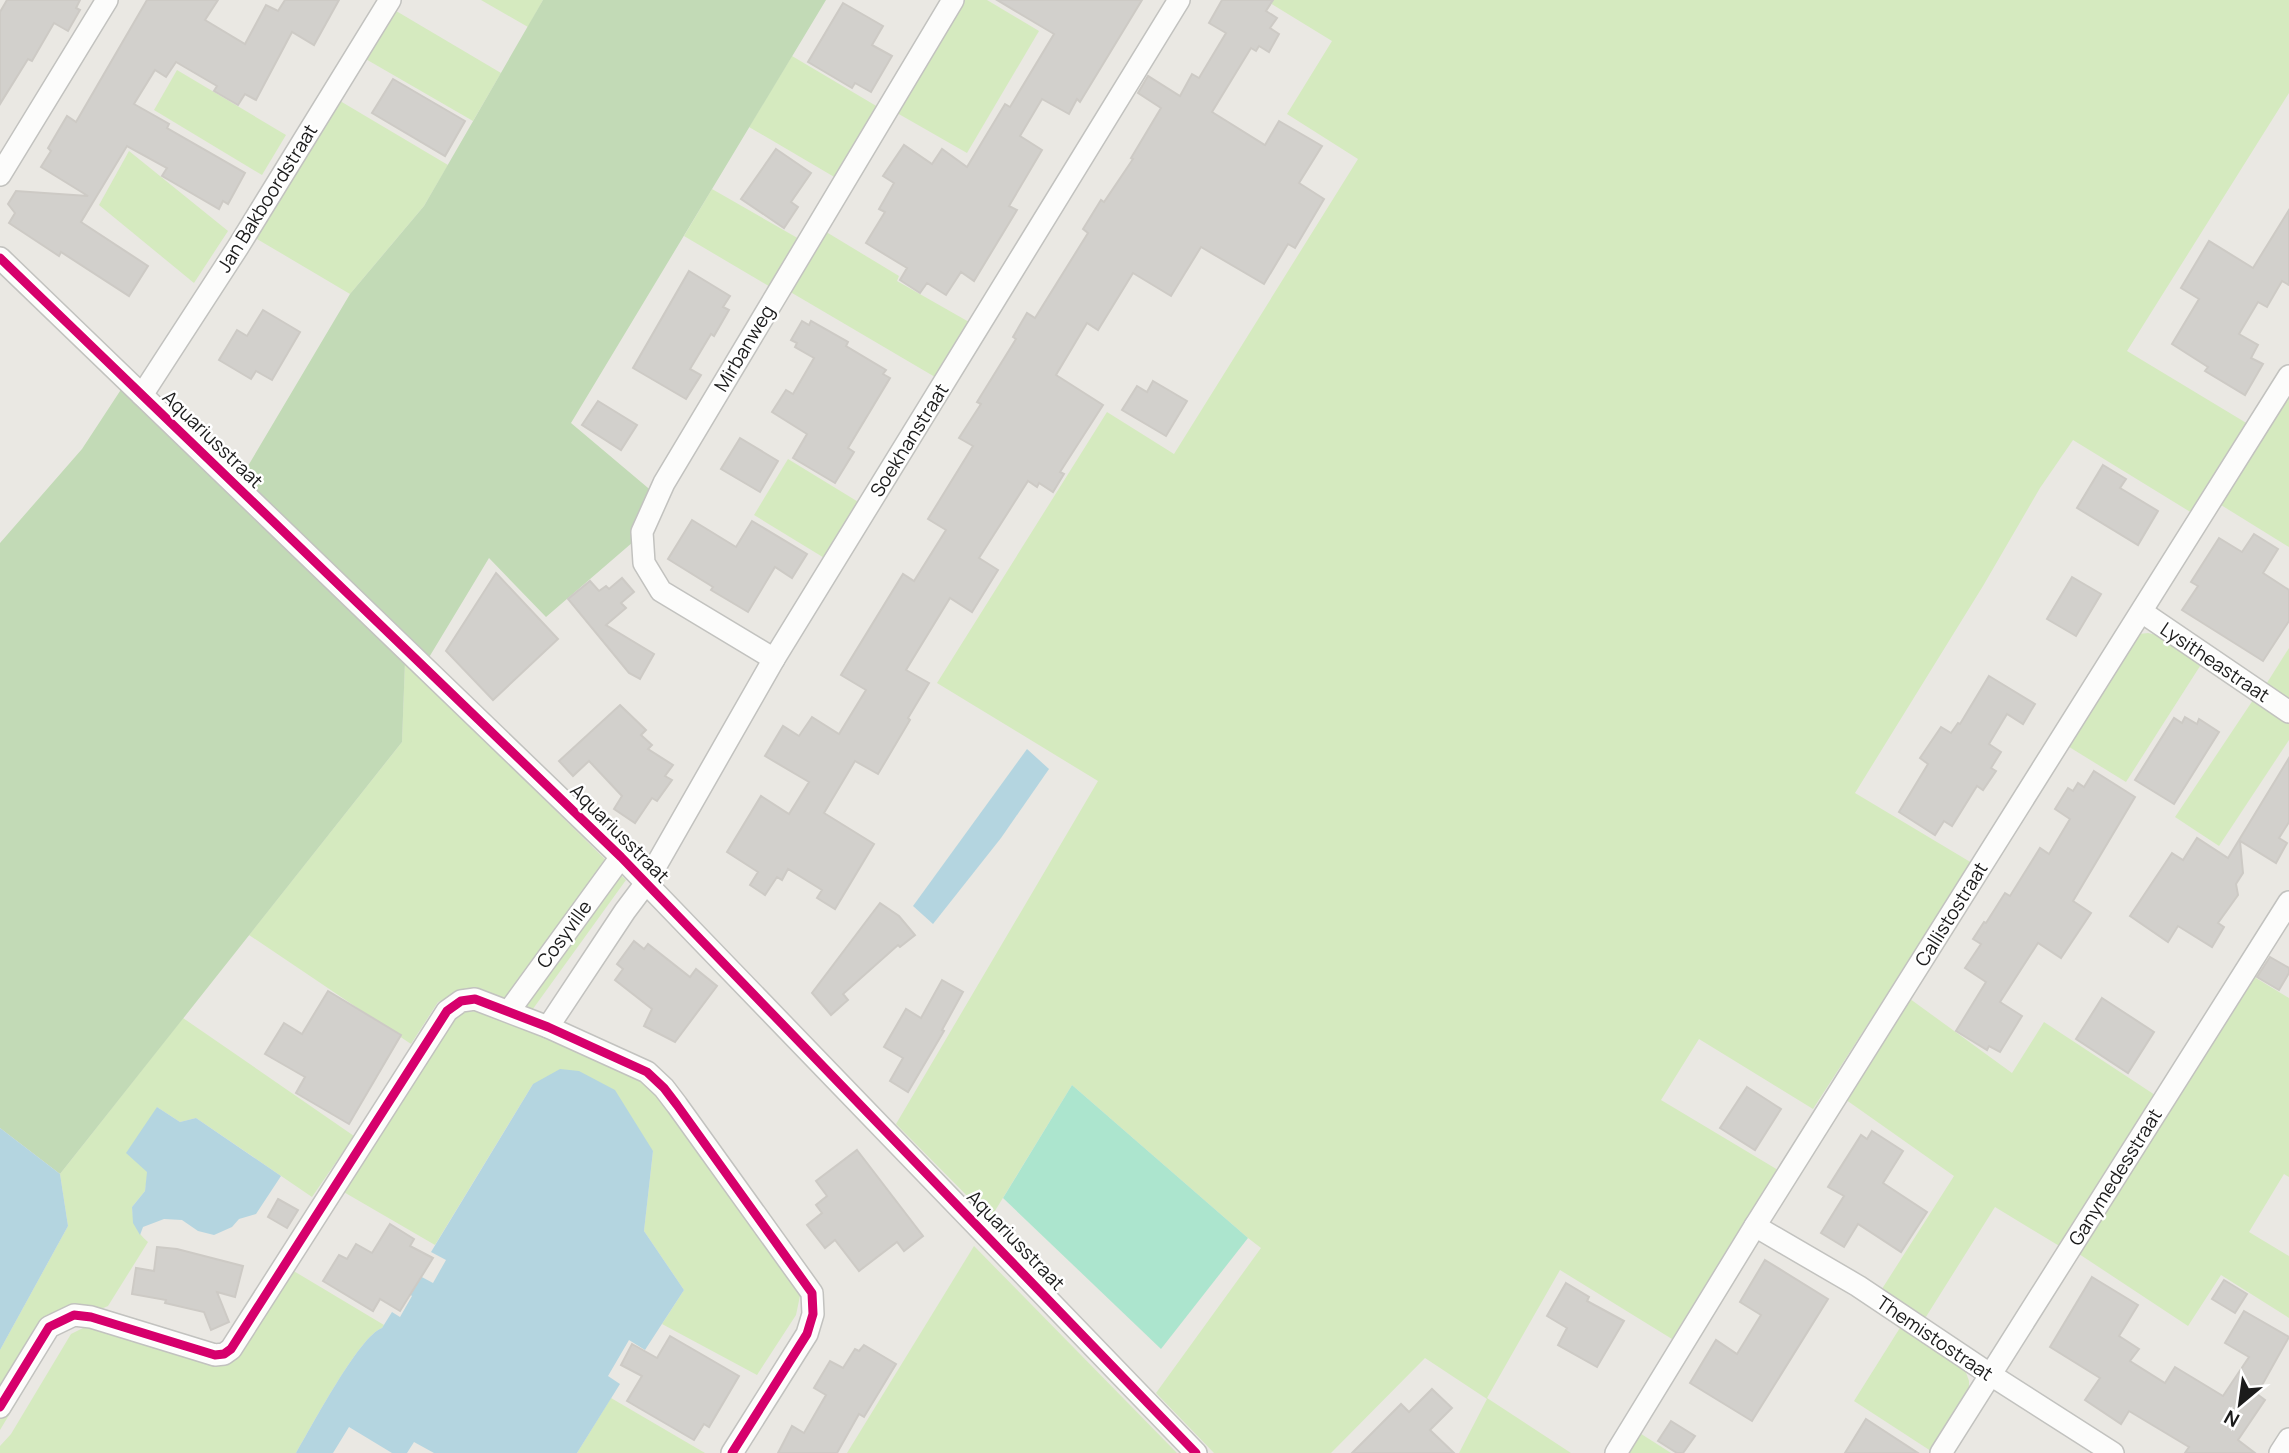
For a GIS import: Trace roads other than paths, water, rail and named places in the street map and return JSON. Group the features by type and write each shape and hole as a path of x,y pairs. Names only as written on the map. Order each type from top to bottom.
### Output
{"street":[{"path":"0,175 107,0"},
{"name":"Jan Bakboordstraat","path":"142,395 238,247 390,0"},
{"name":"Mirbanweg","path":"774,659 662,591 644,563 642,532 664,483 953,0"},
{"name":"Soekhanstraat","path":"646,883 774,659 1179,0"},
{"name":"Aquariusstraat","path":"0,258 621,858 1196,1453"},
{"name":"Callistostraat","path":"1616,1453 1755,1226 2289,376"},
{"name":"Lysitheastraat","path":"2141,612 2289,712"},
{"name":"Cosyville","path":"509,1011 597,887 621,858"},
{"name":"Cosyville","path":"548,1027 646,883"},
{"path":"597,887 625,911"},
{"name":"Ganymedesstraat","path":"1941,1453 2289,902"},
{"path":"0,1407 49,1327 74,1315 91,1317 215,1355 224,1354 231,1349 447,1012 461,1001 475,999 548,1027 647,1072 654,1078 677,1105 812,1293 813,1314 807,1334 732,1453"},
{"name":"Themistostraat","path":"1755,1226 1858,1286 1990,1375 2113,1453"},
{"path":"2280,1453 2289,1439"}],"water":[{"path":"1027,749 1049,769 1001,838 933,924 913,906"},
{"path":"560,1069 579,1071 615,1090 653,1151 644,1231 684,1290 645,1350 629,1340 608,1376 620,1384 577,1453 434,1453 414,1442 407,1453 392,1453 349,1427 333,1453 296,1453 361,1347 382,1328 392,1312 400,1317 412,1296 407,1292 418,1275 433,1283 446,1260 431,1252 533,1084"},
{"path":"157,1107 180,1122 196,1118 281,1176 256,1214 239,1219 232,1227 214,1235 198,1231 182,1220 164,1219 143,1227 140,1235 133,1223 132,1207 145,1191 147,1172 126,1153"},
{"path":"0,1128 60,1174 68,1226 0,1350"}]}
